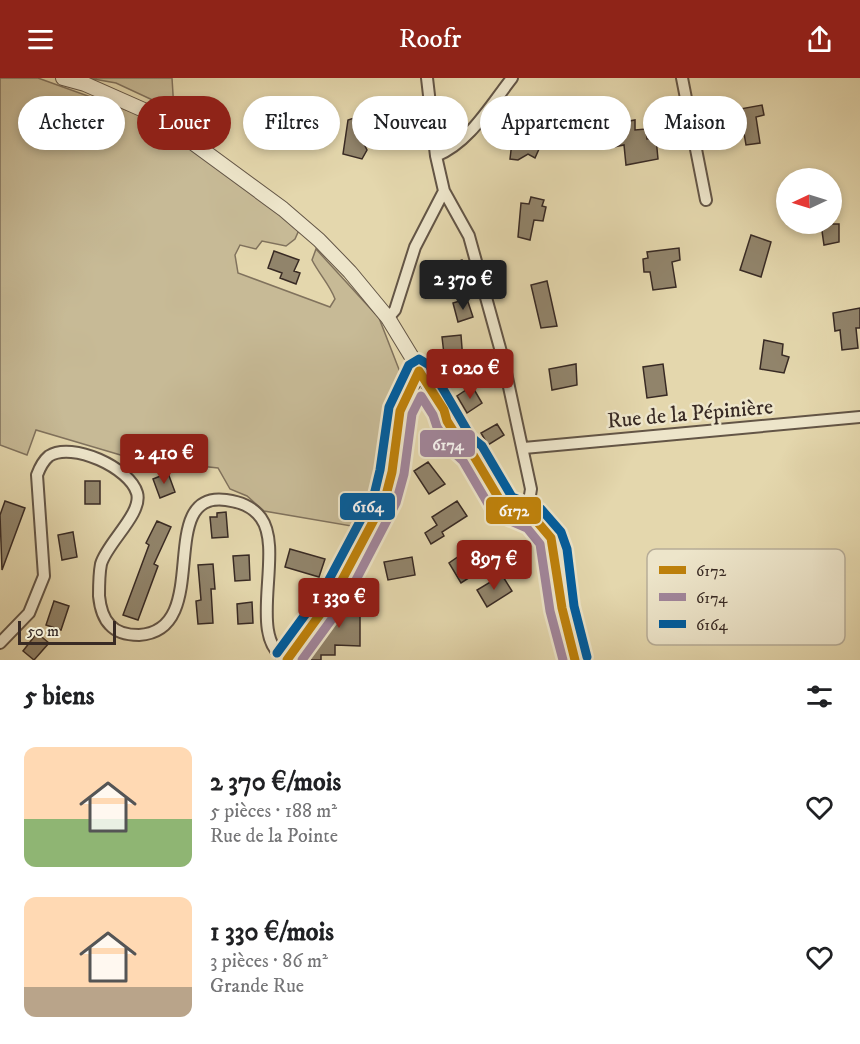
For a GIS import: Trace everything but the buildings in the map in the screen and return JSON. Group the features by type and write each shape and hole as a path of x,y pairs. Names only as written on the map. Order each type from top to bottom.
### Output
{"street":[{"path":"63,78 85,84 155,115 222,162 319,240 388,318 418,371 444,410 447,422 462,445 472,453 504,507 528,514 543,526 555,550 562,608 574,660"},
{"path":"427,78 436,156 444,191 469,236 524,448 531,489 528,514"},
{"path":"436,156 449,151 466,137 512,78"},
{"path":"682,78 706,200"},
{"path":"388,318 395,310 415,247 444,191"},
{"path":"0,643 29,613 44,576 37,475 42,463 50,456 58,452 69,452 116,467 131,480 138,496 135,512 109,546 101,564 100,605 110,626 130,635 144,634 166,623 182,592 186,533 192,516 203,506 216,501 242,502 262,519 268,547 268,630 276,652 287,660 334,595 386,499 400,411 418,371"},
{"name":"Rue de la Pépinière","path":"524,448 860,417"}],"shaded area":[{"path":"0,78 38,78 88,96 18,96 18,150 125,150 125,109 137,114 137,150 194,150 222,170 299,230 295,239 286,246 262,241 256,249 240,245 235,255 238,273 330,307 335,299 312,260 316,249 379,318 400,372 382,487 363,528 264,511 247,496 230,489 218,468 134,459 36,430 27,455 0,445"},
{"path":"88,78 172,78 173,96 144,96 116,83"}],"transit line":[{"name":"6164","path":"277,653 324,589 374,495 389,407 409,365 419,359 429,365 471,437 482,446 512,497 541,509 561,532 567,549 574,606 587,657"},
{"name":"6172","path":"419,371 444,410 447,421 462,445 472,453 504,507 534,518 551,538 562,608 575,660"},
{"name":"6172","path":"287,660 334,595 385,499 392,472 400,411 419,371"},
{"name":"6174","path":"302,660 345,601 396,503 404,474 412,414 421,396 433,415 437,427 453,452 463,461 494,514 527,528 540,544 550,611 563,660"}]}
